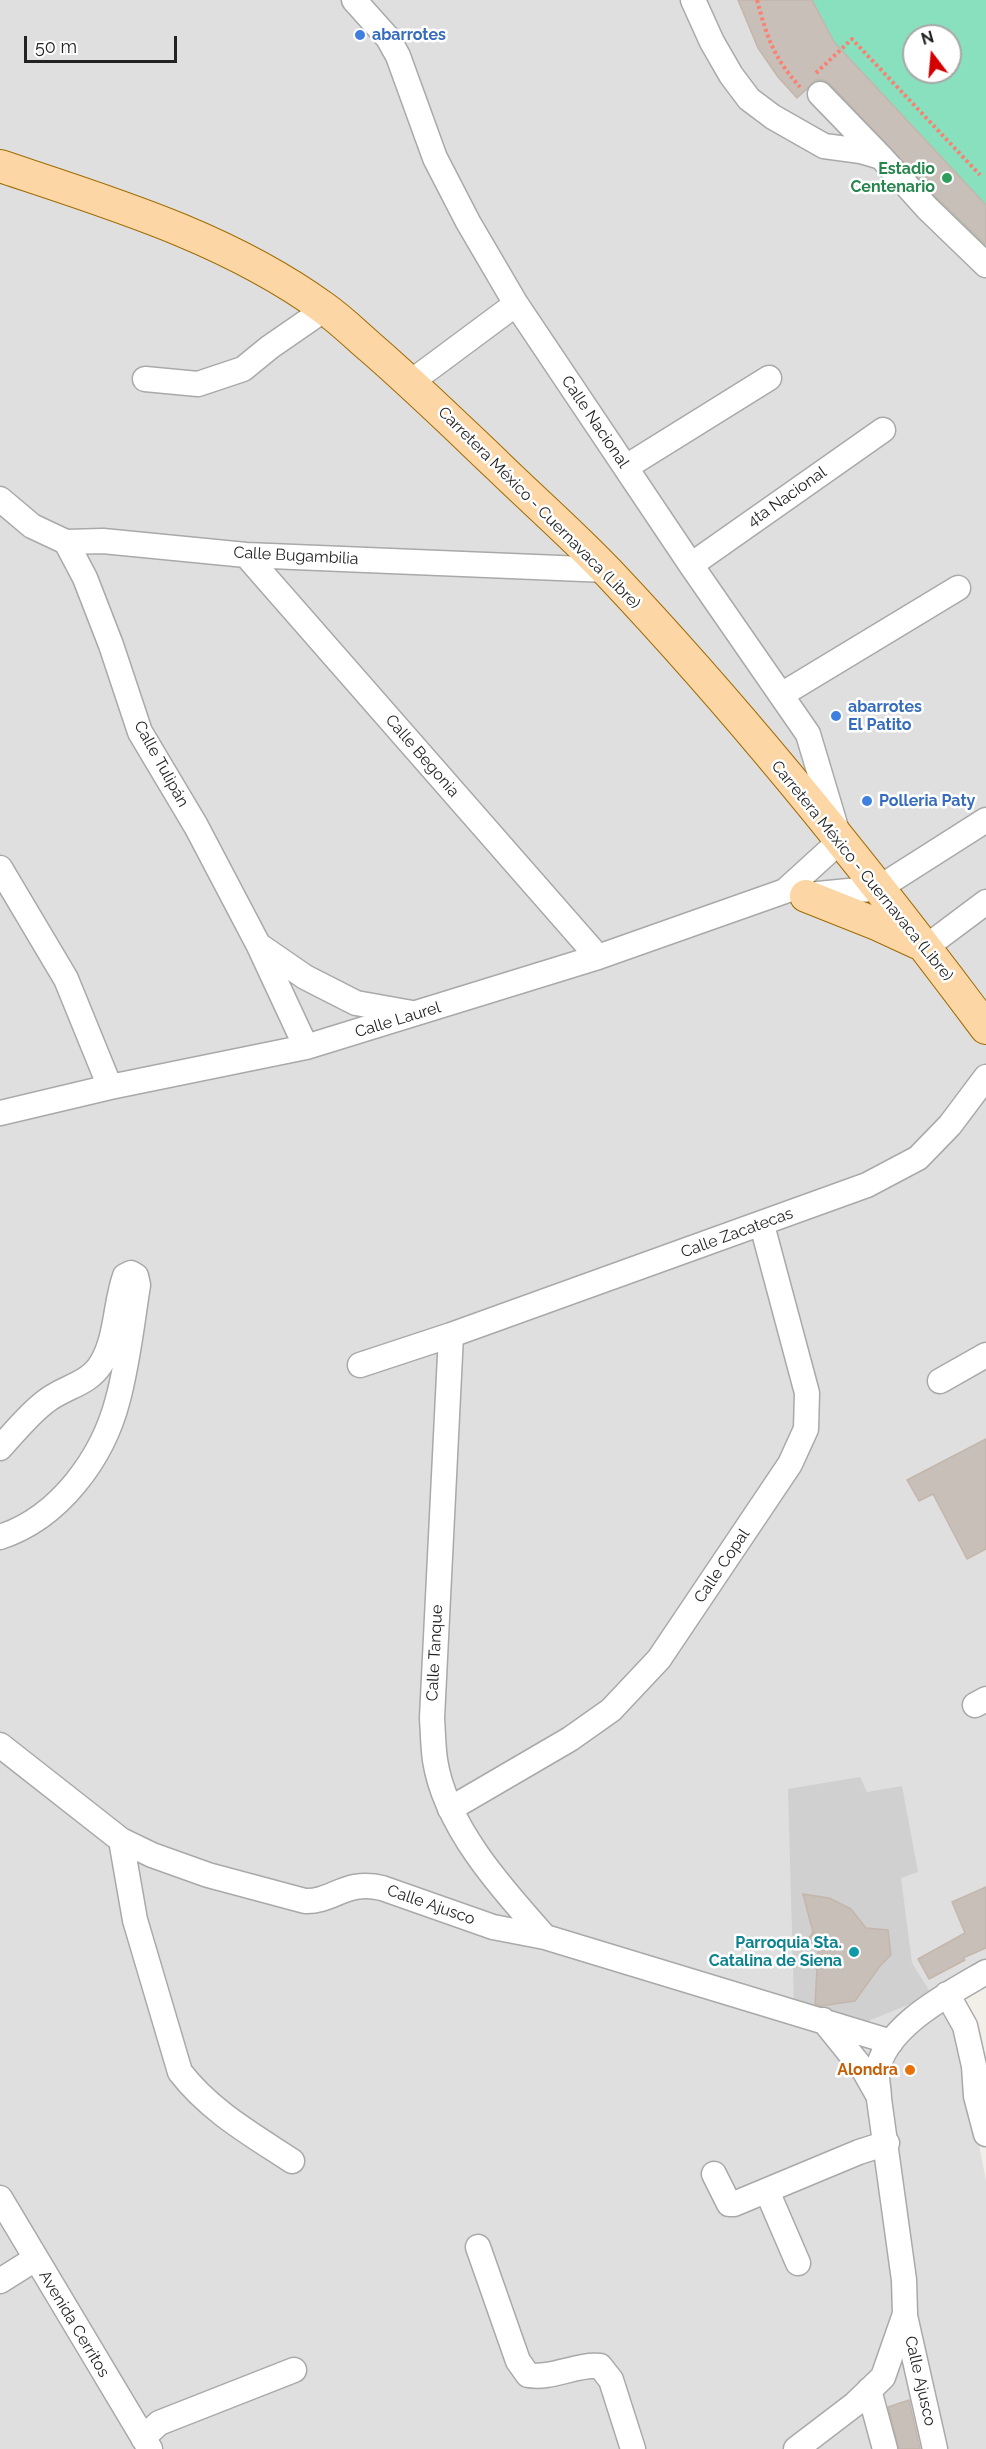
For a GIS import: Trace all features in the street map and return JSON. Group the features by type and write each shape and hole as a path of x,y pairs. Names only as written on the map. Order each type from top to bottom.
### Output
{"main road":[{"name":"Carretera México - Cuernavaca (Libre)","path":"0,166 131,209 212,244 270,273 325,309 411,382 607,570 741,721 879,888 986,1028"},
{"path":"796,893 879,925 926,947"}],"street":[{"name":"Calle Nacional","path":"354,0 387,38 398,56 435,158 468,222 516,304 691,565 808,734 840,841"},
{"path":"693,0 712,42 731,75 749,99 798,133 824,146 861,151 881,157"},
{"path":"820,94 927,208 986,266"},
{"path":"411,382 516,304"},
{"path":"146,380 198,384 243,369 325,309"},
{"path":"626,467 769,378"},
{"name":"4ta Nacional","path":"691,565 883,430"},
{"name":"Calle Bugambilia","path":"0,499 32,526 66,542 103,542 246,555 607,570"},
{"name":"Calle Tulipán","path":"66,542 85,578 107,634 140,732 196,826 259,946 306,1047"},
{"name":"Calle Begonia","path":"246,555 598,957"},
{"path":"781,695 958,588"},
{"path":"879,888 986,820"},
{"name":"Calle Laurel","path":"796,893 840,841"},
{"path":"0,868 66,979 110,1087"},
{"name":"Calle Laurel","path":"0,1113 110,1087 306,1047 418,1014 796,893 879,888"},
{"path":"926,947 986,902"},
{"name":"Calle Tulipán","path":"259,946 305,977 356,1003 418,1014"},
{"name":"Calle Zacatecas","path":"360,1365 762,1225 867,1185 918,1158 950,1125 986,1077"},
{"name":"Calle Copal","path":"450,1809 570,1739 611,1710 659,1659 790,1464 806,1429 807,1393 762,1225"},
{"path":"0,1537 28,1525 64,1497 98,1451 118,1401 138,1285 136,1276 131,1273 125,1276 122,1286 109,1350 100,1366 87,1380"},
{"name":"Calle Tanque","path":"451,1335 432,1718 435,1761 450,1809 478,1856 506,1894 545,1937"},
{"path":"940,1381 986,1355"},
{"path":"0,1448 45,1402 62,1390 87,1380 101,1380 110,1385 118,1401"},
{"name":"Calle Ajusco","path":"0,1745 121,1840 152,1855 208,1875 305,1901 315,1901 351,1887 373,1886 493,1927 545,1937 891,2042"},
{"path":"121,1840 135,1920 180,2072 196,2093 224,2117 292,2161"},
{"path":"801,2448 855,2404 883,2377 905,2314 904,2280 887,2143 879,2099 877,2075 881,2061 891,2042 902,2029 947,1994 986,1972"},
{"path":"947,1994 965,2026 974,2066 976,2096 986,2134"},
{"path":"822,2020 865,2072 879,2099"},
{"path":"714,2174 729,2204 734,2204 887,2143"},
{"path":"767,2191 798,2263"},
{"name":"Avenida Cerritos","path":"0,2198 146,2444"},
{"path":"478,2247 518,2361 528,2375 540,2377 588,2365 600,2366 611,2380 633,2449"},
{"path":"0,2281 35,2259"},
{"name":"Calle Ajusco","path":"905,2314 935,2449"},
{"path":"146,2444 159,2423 294,2370"},
{"path":"869,2390 885,2449"}],"path":[{"path":"757,0 767,40 785,70 801,88 852,39 980,175"}],"shaded area":[{"path":"0,0 986,0 986,1968 949,1988 986,2181 986,2449 0,2449"},
{"path":"860,1777 867,1792 902,1786 918,1872 901,1878 912,1963 932,1995 846,2030 794,2006 788,1789"}],"green space":[{"name":"Estadio Centenario","path":"738,0 986,0 986,258 817,82 797,98 778,77 758,48"}],"building":[{"path":"738,0 812,0 834,42 986,205 986,245 937,198 830,84 823,80 816,80 797,98 778,77 758,48"},
{"path":"986,1439 986,1549 967,1559 933,1494 919,1501 907,1480"},
{"path":"986,1887 986,1948 963,1958 965,1960 929,1979 918,1959 965,1933 952,1902"},
{"name":"Parroquia Sta. Catalina de Siena","path":"803,1894 829,1898 851,1909 866,1928 888,1930 891,1955 880,1966 855,2001 821,2006 815,2004 818,1950 808,1940 813,1932"},
{"path":"909,2400 920,2449 899,2449 888,2407"}],"place":[{"name":"abarrotes","path":"360,35"},
{"name":"Estadio Centenario","path":"947,178"},
{"name":"abarrotes El Patito","path":"836,716"},
{"name":"Polleria Paty","path":"867,801"},
{"name":"Parroquia Sta. Catalina de Siena","path":"854,1952"},
{"name":"Alondra","path":"910,2070"}]}
